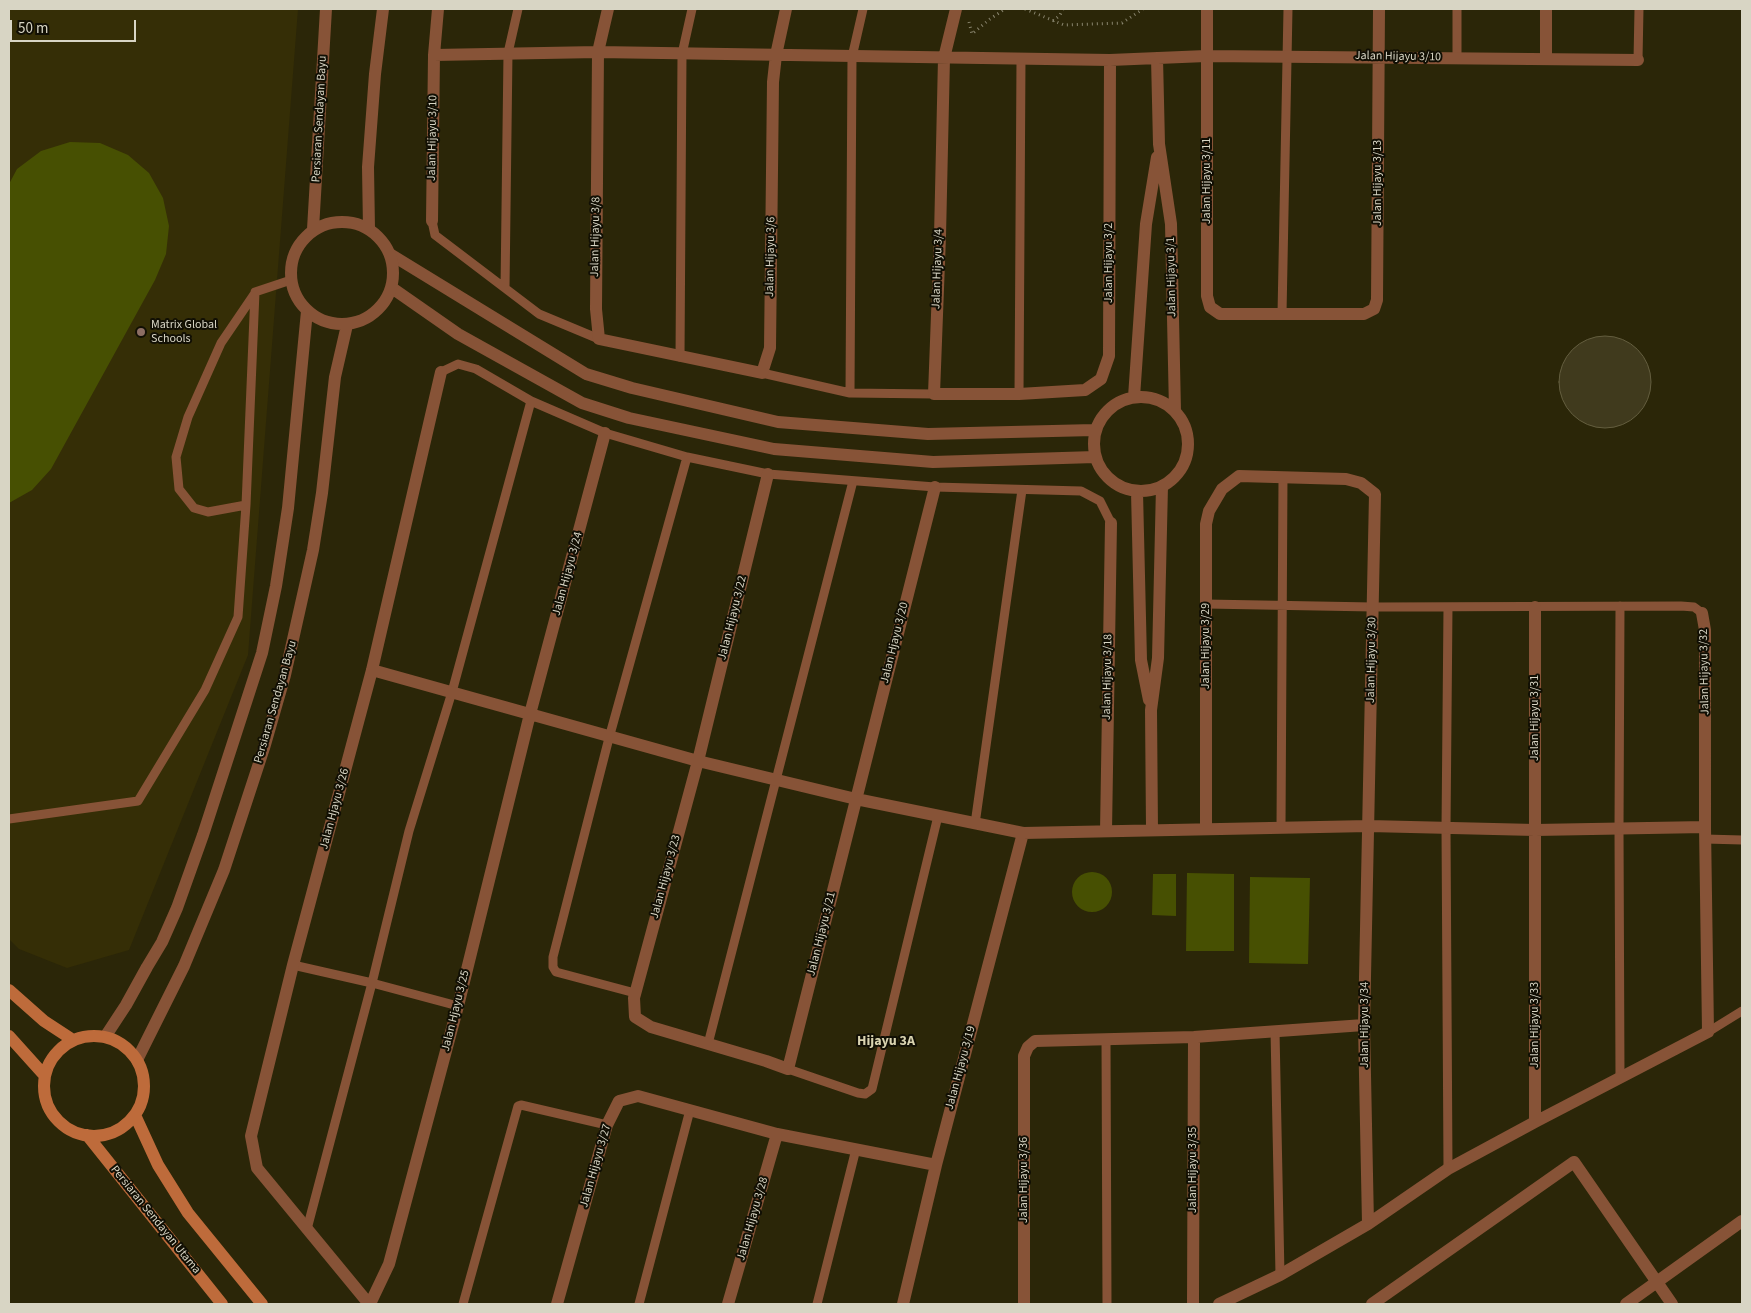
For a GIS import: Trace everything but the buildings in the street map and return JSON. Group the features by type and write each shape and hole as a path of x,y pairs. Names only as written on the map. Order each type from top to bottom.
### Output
{"main road":[{"path":"9,990 44,1022 73,1040"},
{"path":"9,1036 45,1076"},
{"path":"89,1036 105,1037 123,1046 137,1060 144,1088 141,1102 134,1115 114,1132 87,1135 72,1130 59,1121 49,1108 44,1092 45,1076 50,1061 60,1049 73,1040 89,1036"},
{"path":"134,1115 158,1165 188,1213 262,1304"},
{"name":"Persiaran Sendayan Utama","path":"87,1135 222,1304"}],"street":[{"name":"Persiaran Sendayan Bayu","path":"313,230 326,9"},
{"path":"370,228 368,167 375,74 383,9"},
{"name":"Jalan Hijayu 3/10","path":"432,221 434,55 438,9"},
{"name":"Jalan Hijayu 3/8","path":"599,339 596,309 598,52 608,9"},
{"name":"Jalan Hijayu 3/6","path":"762,373 770,348 773,82 776,55 786,9"},
{"name":"Jalan Hijayu 3/4","path":"934,394 944,58 956,9"},
{"name":"Jalan Hijayu 3/11","path":"1206,9 1207,296 1210,307 1220,314 1282,314"},
{"name":"Jalan Hijayu 3/13","path":"1282,314 1364,314 1374,309 1377,300 1379,9"},
{"path":"1546,9 1546,59"},
{"name":"Jalan Hijayu 3/10","path":"434,55 598,52 1110,60 1206,56 1638,60"},
{"name":"Jalan Hijayu 3/1","path":"1158,58 1159,144 1171,224 1175,411"},
{"name":"Jalan Hijayu 3/2","path":"1019,394 1085,390 1101,378 1109,356 1110,60"},
{"name":"Jalan Hijayu 3/1","path":"1134,397 1146,224 1159,144"},
{"path":"341,221 356,223 370,228 382,240 390,254 394,271 392,288 385,302 375,313 362,321 333,324 319,319 307,311 297,297 291,280 291,266 295,252 303,239 313,230 327,223 341,221"},
{"path":"390,254 586,374 632,388 778,422 928,434 1094,430"},
{"path":"392,288 458,334 582,403 629,418 774,449 933,462 1095,457"},
{"path":"105,1037 148,968 177,908 262,653 276,586 288,508 307,311"},
{"name":"Persiaran Sendayan Bayu","path":"137,1060 184,966 224,870 264,748 285,674 313,550 322,493 334,377 347,324"},
{"path":"599,339 762,373"},
{"name":"Jalan Hjayu 3/26","path":"369,1304 257,1168 251,1136 293,965 372,670 442,372"},
{"path":"934,394 1019,394"},
{"path":"1134,397 1149,397 1162,401 1175,411 1183,423 1188,437 1187,452 1183,466 1174,478 1150,491 1137,492 1125,489 1112,482 1102,471 1095,457 1093,447 1094,430 1108,409 1121,400 1134,397"},
{"name":"Jalan Hijayu 3/24","path":"530,714 606,433"},
{"name":"Jalan Hijayu 3/22","path":"698,761 768,474"},
{"name":"Jalan Hijayu 3/29","path":"1206,828 1206,524 1209,511 1222,489 1239,476 1283,477"},
{"name":"Jalan Hijayu 3/30","path":"1283,477 1346,479 1361,482 1375,494 1369,826"},
{"path":"1152,830 1151,710 1158,658 1162,486"},
{"name":"Jalan Hjayu 3/20","path":"856,799 935,487"},
{"path":"1137,492 1141,660 1151,710"},
{"name":"Jalan Hijayu 3/18","path":"1106,831 1111,523"},
{"name":"Jalan Hijayu 3/31","path":"1535,830 1536,607"},
{"name":"Jalan Hijayu 3/32","path":"1702,613 1705,630 1705,833 1708,1032"},
{"path":"372,670 609,738 698,761 856,799 1023,833 1369,826 1535,830 1619,829 1705,833"},
{"name":"Jalan Hjayu 3/25","path":"369,1304 389,1264 458,1006 530,714"},
{"name":"Jalan Hijayu 3/23","path":"698,761 635,993 635,1018 651,1027 708,1044"},
{"name":"Jalan Hijayu 3/21","path":"788,1069 856,799"},
{"name":"Jalan Hijayu 3/34","path":"1368,1224 1364,1025 1369,826"},
{"name":"Jalan Hijayu 3/33","path":"1534,1122 1535,830"},
{"name":"Jalan Hijayu 3/19","path":"903,1304 936,1165 1023,833"},
{"path":"1106,1039 1194,1037 1364,1025"},
{"path":"1219,1304 1280,1275 1368,1224 1448,1169 1708,1032"},
{"name":"Jalan Hijayu 3/35","path":"1193,1304 1194,1037"},
{"name":"Jalan Hijayu 3/36","path":"1024,1304 1024,1056 1028,1047 1035,1041 1106,1039"},
{"path":"708,1044 788,1069"},
{"name":"Jalan Hijayu 3/27","path":"557,1304 606,1125 619,1101 638,1096 777,1134 936,1165"},
{"name":"Jalan Hijayu 3/28","path":"728,1304 777,1134"},
{"path":"1372,1304 1574,1162 1672,1304"},
{"path":"1626,1304 1742,1221"}],"lane":[{"path":"506,288 508,53 518,9"},
{"path":"680,356 682,54 692,9"},
{"path":"850,393 852,57 863,9"},
{"path":"1282,314 1288,9"},
{"path":"1457,9 1457,58"},
{"path":"1638,9 1638,60"},
{"path":"1019,394 1021,59"},
{"path":"432,221 435,235 540,314 599,339"},
{"path":"246,505 208,512 194,508 179,490 176,457 188,417 221,343 255,292 291,280"},
{"path":"9,819 138,801 205,690 238,618 246,505 255,292"},
{"path":"442,372 458,364 476,369 532,401 606,433 687,457 768,474 935,487 1081,491 1100,501 1111,523"},
{"path":"762,373 850,393 934,394"},
{"path":"307,1229 372,983 409,831 452,692 532,401"},
{"path":"635,993 556,972 553,967 553,957 609,738 687,457"},
{"path":"1281,827 1283,477"},
{"path":"708,1044 853,481"},
{"path":"975,824 1022,490"},
{"name":"Jalan Hijayu 3/32","path":"1206,604 1373,607 1681,606 1694,607 1702,613"},
{"path":"1620,606 1620,1078"},
{"path":"1448,607 1446,828 1448,1169"},
{"path":"788,1069 858,1093 865,1094 872,1089 938,816"},
{"path":"1705,833 1742,840"},
{"path":"293,965 372,983 458,1006"},
{"path":"1708,1032 1742,1011"},
{"path":"1275,1031 1280,1275"},
{"path":"1106,1039 1107,1304"},
{"path":"463,1304 518,1106 522,1104 606,1125"},
{"path":"639,1304 690,1110"},
{"path":"817,1304 856,1149"}],"path":[{"path":"970,16 968,23 972,34 1005,9"},
{"path":"1025,9 1064,24 1122,23 1143,9"},
{"path":"1053,21 1060,15 1063,9"}],"shaded area":[{"name":"Matrix Global Schools","path":"9,9 298,9 248,655 129,950 67,968 19,949 9,939"}],"green space":[{"path":"70,142 100,143 128,155 149,173 163,198 169,226 166,254 155,280 51,469 32,490 9,503 9,184 17,169 41,151"},
{"path":"1092,872 1106,878 1112,892 1106,906 1092,912 1078,906 1072,892 1078,878"},
{"path":"1187,873 1234,874 1234,951 1186,951"},
{"path":"1153,874 1176,874 1176,916 1152,915"},
{"path":"1250,877 1310,878 1308,964 1249,963"}],"place":[{"name":"Matrix Global Schools","path":"141,332"}],"district":[{"name":"Hijayu 3A","path":"886,1042"}]}
